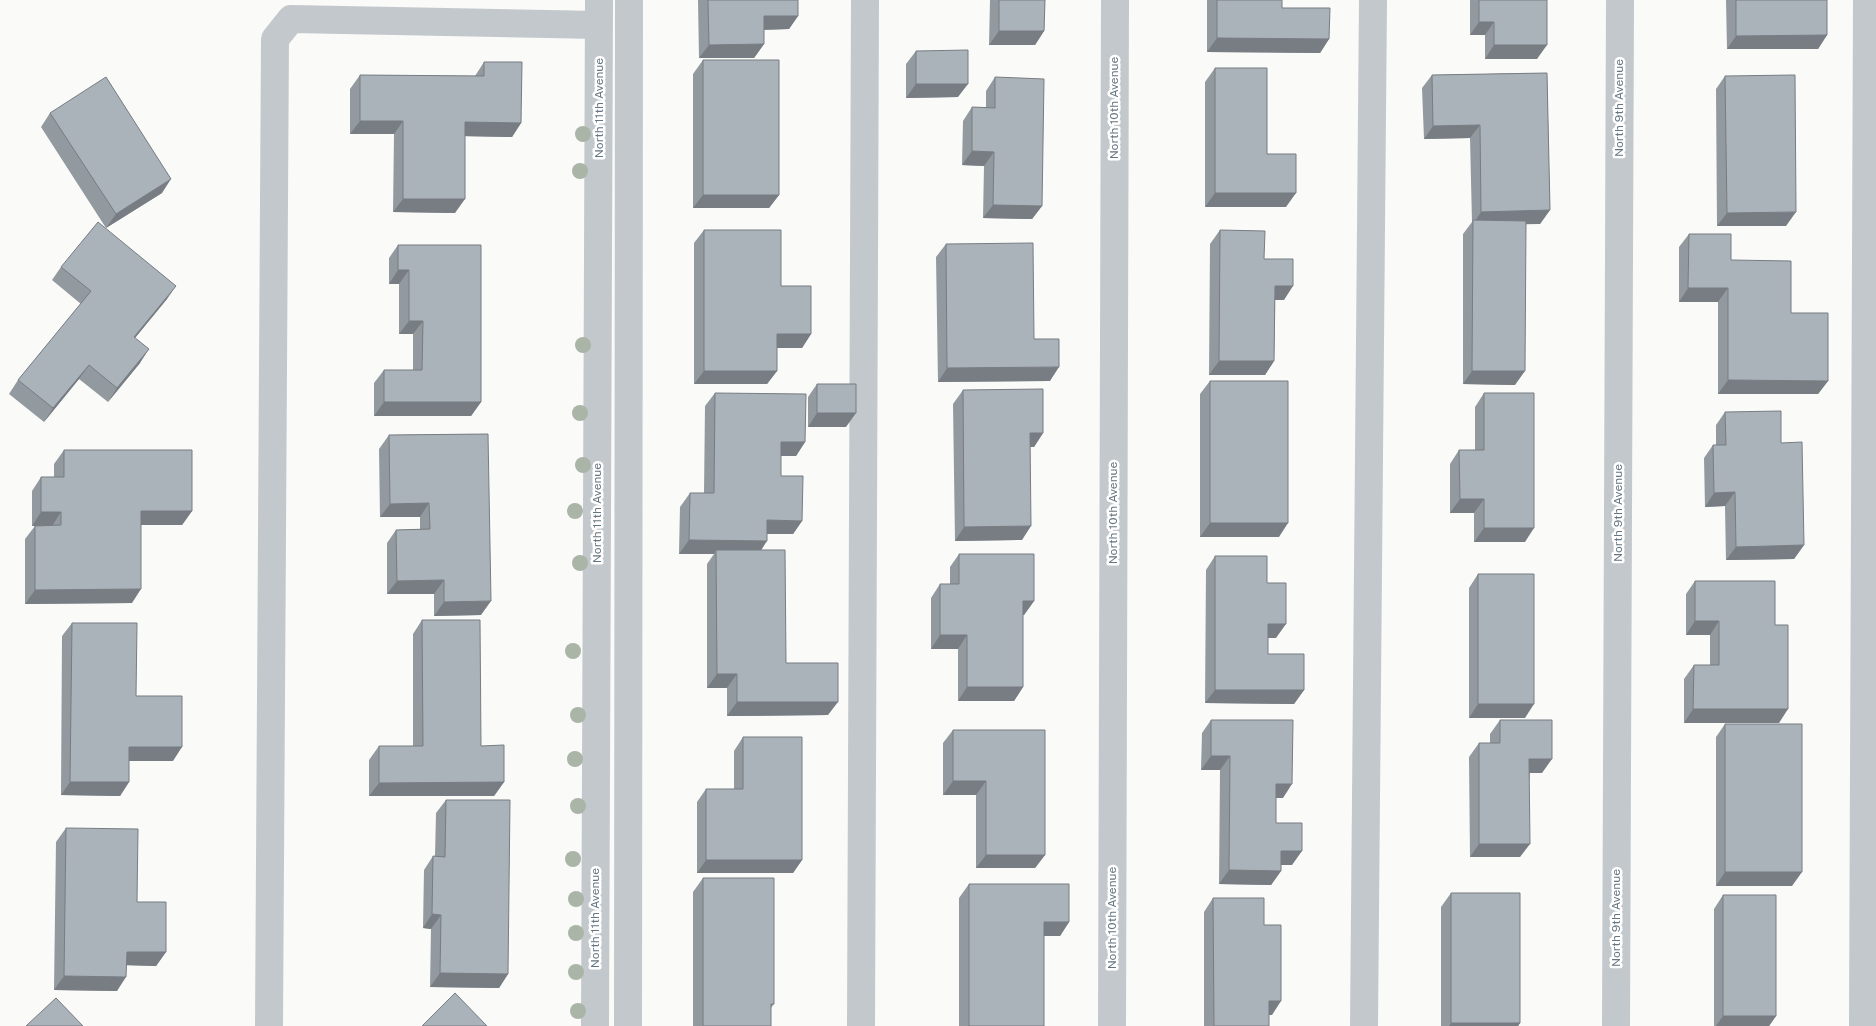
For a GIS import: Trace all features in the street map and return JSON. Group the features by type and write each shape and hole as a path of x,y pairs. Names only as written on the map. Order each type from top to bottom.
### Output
{"street":[{"path":"628,1026 629,0"},
{"path":"861,1026 865,0"},
{"name":"North 10th Avenue","path":"1112,1026 1115,0"},
{"path":"1364,1026 1373,0"},
{"name":"North 9th Avenue","path":"1616,1026 1620,0"},
{"path":"1863,1026 1867,0"},
{"path":"269,1026 275,39 291,19 599,12"},
{"name":"North 11th Avenue","path":"595,1026 599,12"}],"building":[{"path":"708,0 798,0 798,16 764,16 764,44 709,45"},
{"path":"999,0 1045,0 1044,31 999,31"},
{"path":"1217,0 1282,0 1282,8 1330,8 1329,39 1217,38"},
{"path":"1479,0 1547,0 1547,45 1494,45 1494,22 1479,22"},
{"path":"1736,0 1827,0 1827,35 1736,36"},
{"path":"968,50 968,84 916,84 916,51"},
{"path":"703,60 779,60 779,195 703,195"},
{"path":"484,62 522,62 521,123 465,122 465,199 403,199 403,121 360,121 360,75 484,76"},
{"path":"1215,68 1267,68 1267,154 1296,154 1296,193 1215,193"},
{"path":"1547,73 1550,210 1481,212 1480,125 1433,126 1432,75"},
{"path":"1795,75 1796,212 1727,213 1725,76"},
{"path":"106,77 171,179 116,214 50,113"},
{"path":"995,77 1044,79 1042,206 993,205 994,152 972,151 972,107 995,108"},
{"path":"1473,220 1526,221 1525,371 1472,371"},
{"path":"98,222 176,286 134,337 149,349 117,388 89,365 53,408 18,380 91,291 61,267"},
{"path":"704,230 781,230 781,286 811,286 811,334 777,334 777,371 704,371"},
{"path":"1220,230 1265,231 1264,259 1293,259 1293,286 1275,286 1274,361 1219,361"},
{"path":"1689,234 1731,234 1731,260 1791,261 1791,313 1828,313 1828,381 1728,380 1728,288 1688,288"},
{"path":"1033,243 1034,339 1059,339 1059,367 947,368 946,244"},
{"path":"398,245 481,245 481,402 384,402 384,370 422,370 423,321 409,321 409,270 398,270"},
{"path":"1210,381 1288,381 1288,523 1210,523"},
{"path":"817,384 856,384 856,413 817,413"},
{"path":"1043,389 1043,433 1030,433 1031,526 964,527 963,390"},
{"path":"715,393 806,394 805,442 781,442 781,476 803,476 802,521 767,520 767,541 689,540 690,493 714,493"},
{"path":"1484,393 1534,393 1534,528 1484,528 1484,499 1460,499 1459,450 1484,450"},
{"path":"1781,411 1781,443 1802,442 1804,545 1736,547 1735,492 1714,493 1713,445 1726,445 1725,412"},
{"path":"488,434 491,601 444,602 444,580 397,581 396,530 430,529 429,503 390,504 389,435"},
{"path":"64,450 192,450 192,511 141,511 141,589 35,590 35,526 61,525 61,512 41,512 41,477 64,477"},
{"path":"716,550 785,550 786,663 838,663 838,702 737,702 737,674 717,674"},
{"path":"959,554 1034,554 1034,601 1023,601 1023,687 967,687 967,635 940,635 940,584 959,584"},
{"path":"1215,556 1267,556 1267,583 1286,583 1286,624 1268,624 1268,654 1304,654 1304,690 1215,690"},
{"path":"1478,574 1534,574 1534,704 1478,704"},
{"path":"1695,581 1775,581 1775,625 1788,625 1788,709 1693,709 1694,665 1719,665 1719,621 1695,621"},
{"path":"422,620 480,620 481,746 504,745 504,782 379,783 379,746 423,746"},
{"path":"72,623 137,623 136,696 182,696 182,747 129,747 129,782 70,782"},
{"path":"1211,720 1293,720 1292,784 1276,784 1276,823 1302,823 1302,851 1281,851 1281,871 1229,870 1230,756 1211,756"},
{"path":"1500,720 1552,720 1552,759 1529,759 1530,844 1479,844 1479,743 1500,743"},
{"path":"1725,724 1802,724 1802,872 1725,872"},
{"path":"953,730 1045,730 1045,855 986,855 986,781 953,781"},
{"path":"743,737 802,737 802,860 706,860 706,789 743,789"},
{"path":"446,800 510,800 508,974 440,973 441,915 432,914 433,856 445,857"},
{"path":"66,828 138,829 137,902 166,902 166,952 127,952 126,977 64,976"},
{"path":"703,878 774,878 774,1004 771,1004 771,1026 703,1026"},
{"path":"969,884 1069,884 1069,922 1044,922 1044,1026 969,1026"},
{"path":"1451,893 1520,893 1520,1023 1451,1023"},
{"path":"1723,895 1776,895 1776,1016 1723,1016"},
{"path":"1213,898 1264,898 1264,925 1281,925 1281,1001 1269,1001 1269,1026 1214,1026"},
{"path":"455,993 487,1026 422,1026"},
{"path":"56,998 83,1026 26,1026"}]}
